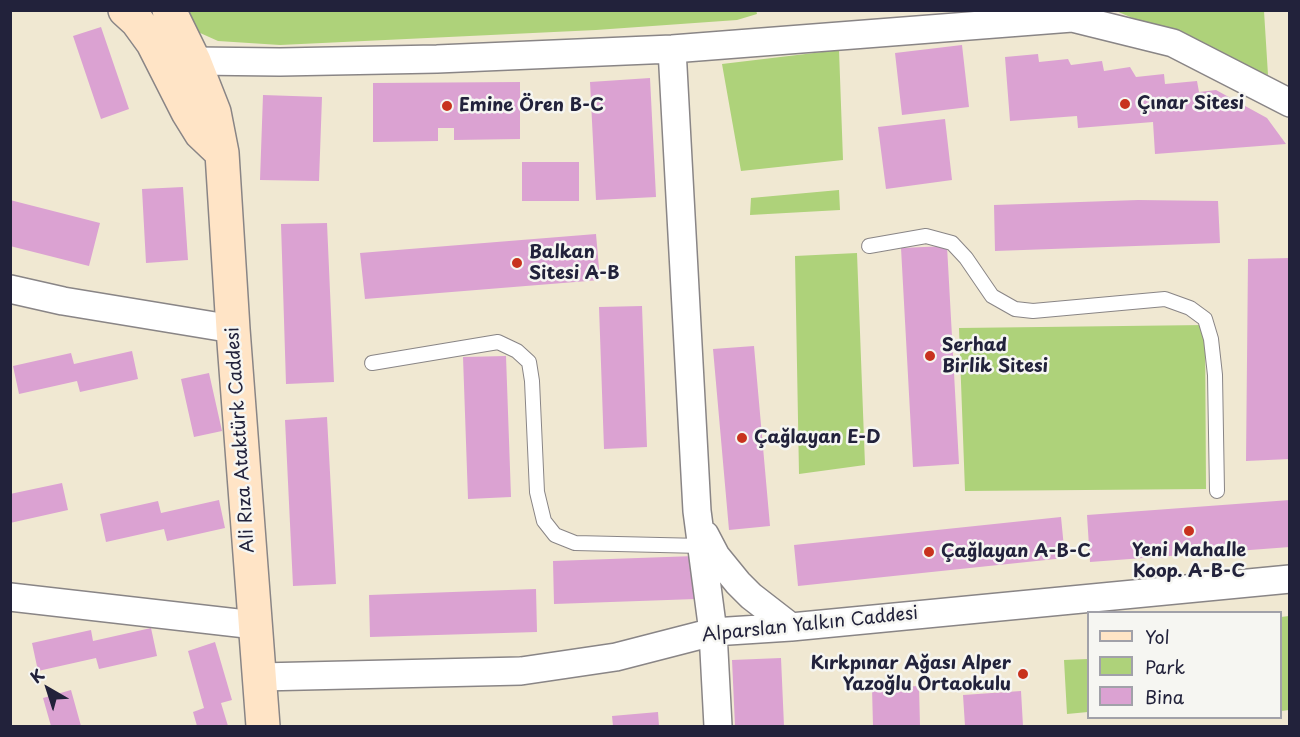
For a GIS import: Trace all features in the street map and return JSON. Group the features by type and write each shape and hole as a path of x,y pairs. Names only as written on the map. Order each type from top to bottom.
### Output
{"street":[{"path":"125,10 137,21 153,43 201,133 222,153"},
{"name":"Ali Rıza Ataktürk Caddesi","path":"169,10 194,61 214,112 222,153 263,726"},
{"path":"194,61 437,59 672,49 1072,14 1173,43 1290,103"},
{"path":"672,49 697,511 713,632 718,726"},
{"path":"10,290 233,330"},
{"path":"697,511 705,536 727,571 752,596 790,627"},
{"name":"Alparslan Yalkın Caddesi","path":"260,677 521,671 616,657 713,632 790,627 1290,579"},
{"path":"10,597 255,625"}],"lane":[{"path":"869,246 926,236 952,243 966,258 992,296 1015,309 1034,311 1165,299 1190,308 1205,319 1211,339 1215,375 1217,492"},
{"path":"372,363 498,342 517,351 528,362 532,381 537,492 544,521 555,535 575,543 702,546"}],"green space":[{"path":"756,10 757,14 737,20 596,30 280,45 218,41 189,28 177,11"},
{"path":"1116,11 1264,11 1268,75"},
{"path":"839,50 843,160 741,171 722,64"},
{"path":"839,190 840,210 750,215 751,198"},
{"path":"857,253 865,465 799,474 795,256"},
{"path":"1205,325 1206,489 965,491 959,328"},
{"path":"1289,616 1289,710 1282,711 1282,617"},
{"path":"1087,659 1087,712 1067,714 1064,660"}],"building":[{"path":"101,27 129,109 101,119 73,36"},
{"path":"962,45 969,107 902,115 895,53"},
{"name":"Çınar Sitesi","path":"1038,54 1039,62 1068,59 1071,65 1102,61 1104,71 1130,67 1136,77 1164,74 1165,84 1197,81 1199,92 1216,90 1267,118 1286,144 1155,154 1153,122 1078,128 1077,116 1010,121 1005,57"},
{"path":"650,78 656,197 596,200 590,82"},
{"name":"Emine Ören B-C","path":"520,82 520,139 454,140 454,128 438,128 438,141 373,142 373,83"},
{"path":"263,95 322,97 319,181 260,180"},
{"path":"945,119 952,180 886,189 878,127"},
{"path":"522,162 579,162 579,201 522,201"},
{"path":"183,187 188,260 146,263 142,189"},
{"path":"10,200 100,223 89,266 10,246"},
{"path":"1138,200 1218,201 1220,243 995,251 994,205"},
{"path":"327,223 334,382 286,384 281,224"},
{"name":"Balkan Sitesi A-B","path":"596,234 600,280 365,299 360,253"},
{"name":"Serhad Birlik Sitesi","path":"947,246 959,464 913,467 901,248"},
{"path":"1290,258 1290,459 1246,461 1248,259"},
{"path":"642,306 647,447 604,449 599,307"},
{"name":"Çağlayan E-D","path":"754,346 770,526 729,530 713,349"},
{"path":"132,351 138,379 80,392 77,381 19,394 13,366 71,353 74,364"},
{"path":"506,356 511,497 468,499 463,357"},
{"path":"209,373 222,431 194,437 181,379"},
{"path":"327,417 336,584 293,586 285,420"},
{"path":"62,483 68,510 10,523 10,494"},
{"path":"219,500 225,528 167,541 164,529 106,542 100,514 158,501 161,513"},
{"name":"Yeni Mahalle Koop. A-B-C","path":"1290,500 1290,547 1090,562 1087,515"},
{"name":"Çağlayan A-B-C","path":"1061,517 1065,558 798,586 794,545"},
{"path":"695,556 696,599 554,604 553,561"},
{"path":"536,589 537,632 370,637 369,595"},
{"path":"151,628 157,656 99,669 96,658 38,671 32,643 91,630 93,641"},
{"path":"215,642 232,700 221,703 228,726 197,726 193,712 204,708 188,651"},
{"path":"781,658 784,726 735,726 732,660"},
{"path":"919,686 920,726 873,726 872,688"},
{"path":"71,690 81,726 51,726 43,698"},
{"path":"1021,691 1023,726 965,726 963,695"},
{"path":"658,712 659,726 613,726 612,716"}],"place":[{"name":"Çınar Sitesi","path":"1125,104"},
{"name":"Emine Ören B-C","path":"447,106"},
{"name":"Balkan Sitesi A-B","path":"517,263"},
{"name":"Serhad Birlik Sitesi","path":"930,356"},
{"name":"Çağlayan E-D","path":"742,438"},
{"name":"Yeni Mahalle Koop. A-B-C","path":"1189,531"},
{"name":"Çağlayan A-B-C","path":"929,552"},
{"name":"Kırkpınar Ağası Alper Yazoğlu Ortaokulu","path":"1023,674"}]}
